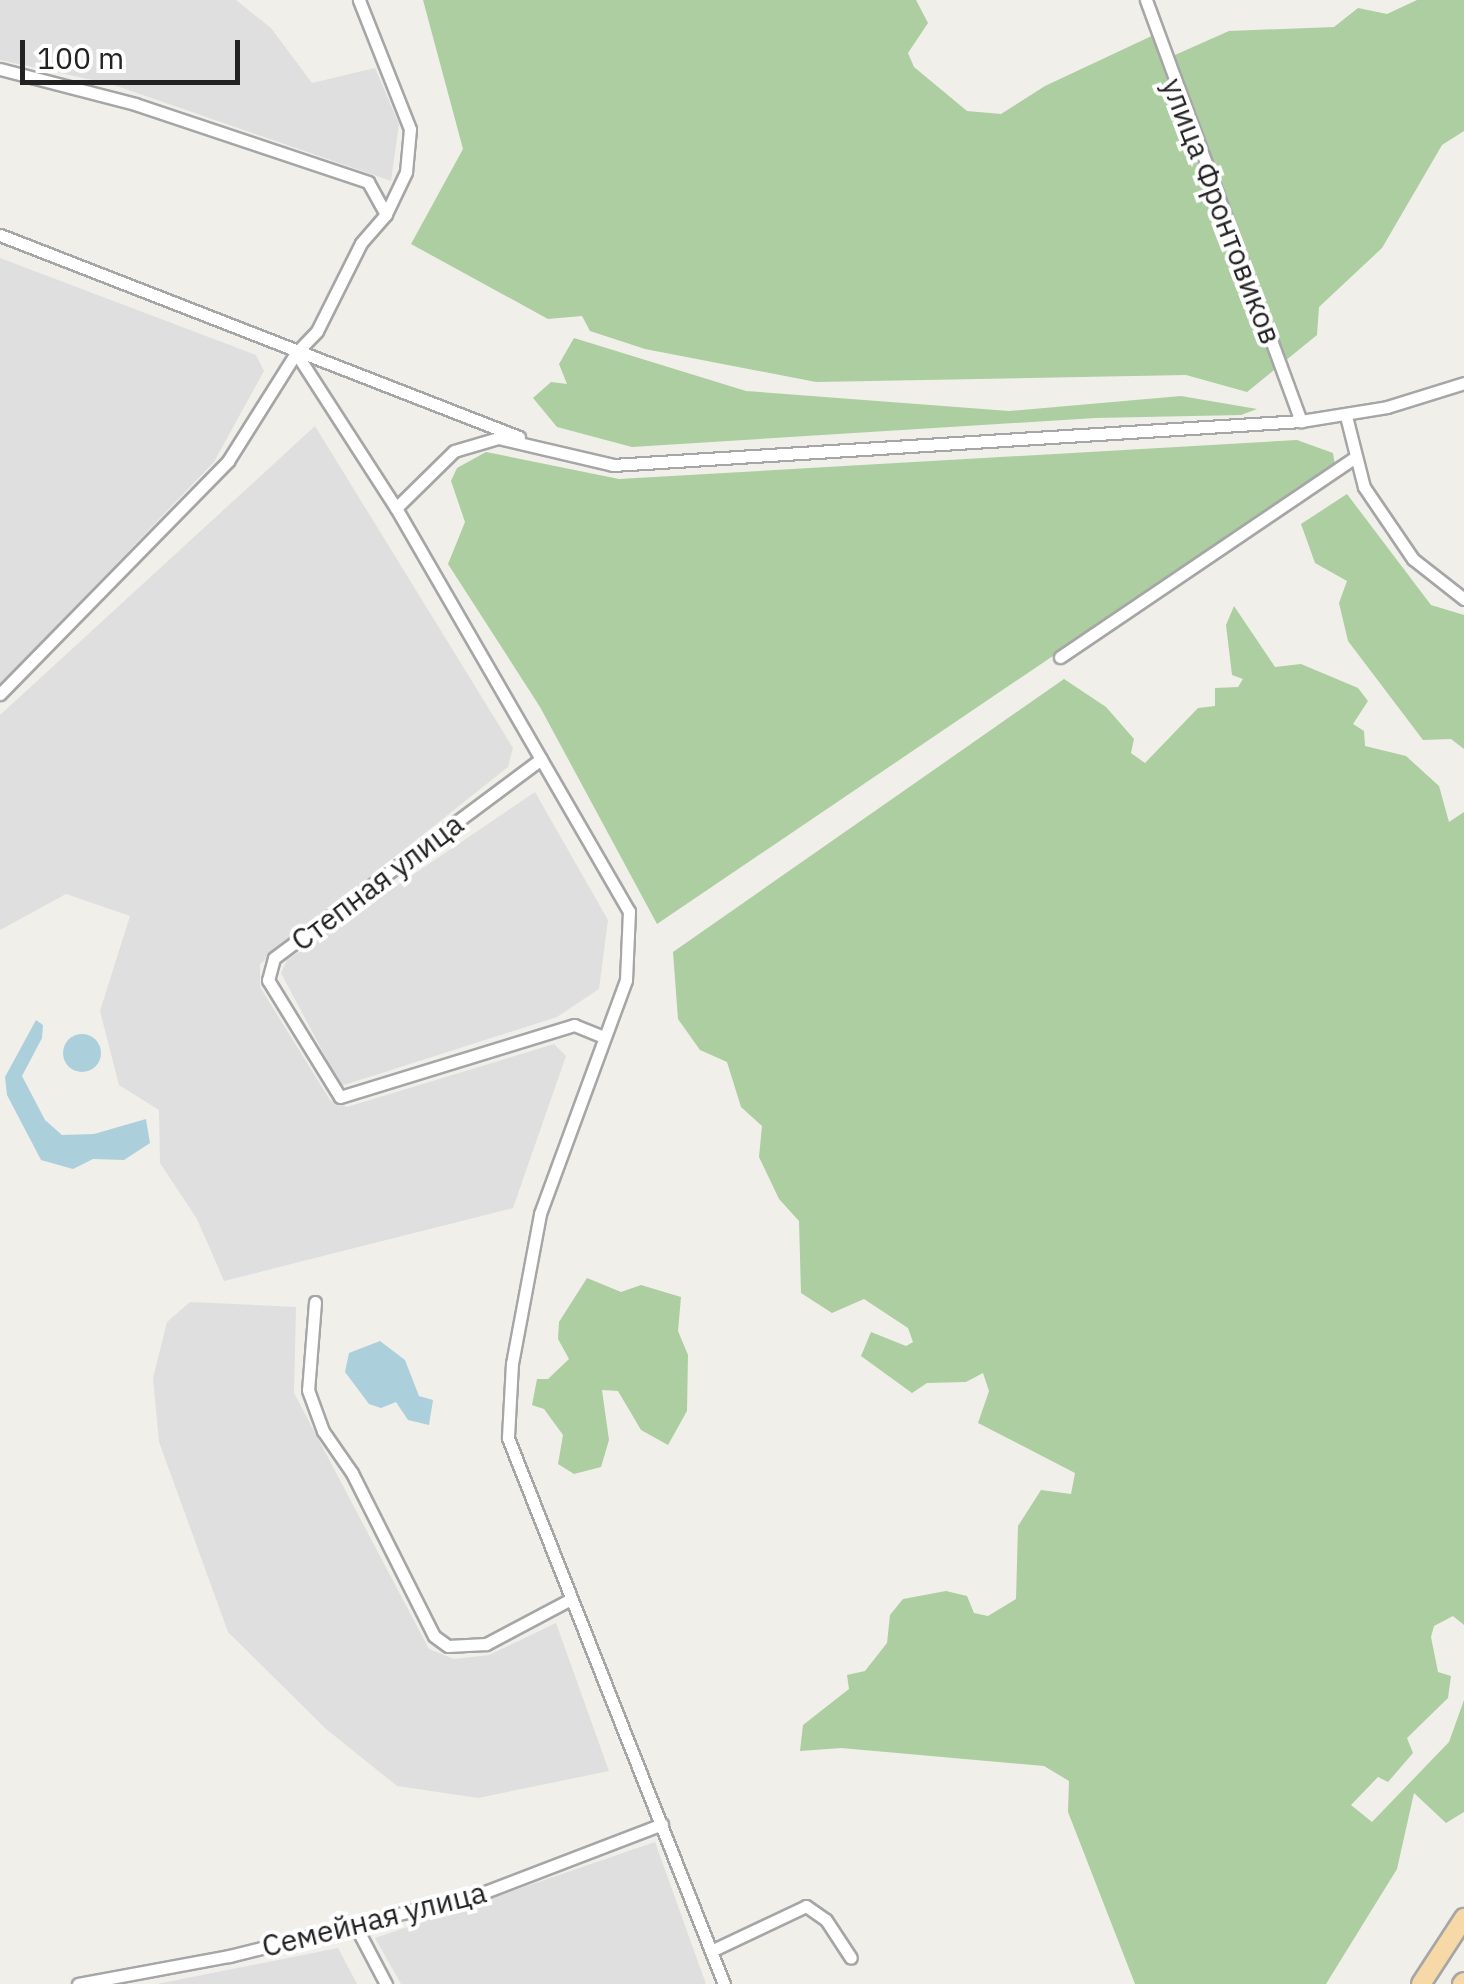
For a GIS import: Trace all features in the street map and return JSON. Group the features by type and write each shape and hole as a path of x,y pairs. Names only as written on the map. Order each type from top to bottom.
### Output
{"main road":[{"path":"1420,1984 1464,1918"}],"street":[{"path":"0,694 228,462 296,352 317,330 361,243 386,214 406,172 410,128 360,0"},
{"name":"улица Фронтовиков","path":"1146,0 1301,421"},
{"path":"0,69 135,104 368,182 386,214"},
{"path":"0,235 561,452"},
{"path":"296,352 396,508 628,911 626,980 601,1036 540,1214 512,1363 508,1438 724,1984"},
{"path":"396,508 433,469 473,441 498,438 614,465 1301,421 1346,416 1464,383"},
{"path":"1346,416 1352,459 1413,560 1464,599"},
{"path":"1060,657 1352,459"},
{"name":"Степная улица","path":"540,759 274,958 268,980 332,1092 340,1097 574,1025 601,1036"},
{"path":"316,1302 308,1390 318,1417 434,1636 448,1646 486,1644 571,1599"},
{"name":"Семейная улица","path":"78,1984 480,1894 662,1824"},
{"path":"712,1951 806,1906 826,1920 851,1958"},
{"path":"355,1925 386,1984"}],"shaded area":[{"path":"0,0 236,0 271,28 312,83 375,68 399,124 391,181 111,84 0,60"},
{"path":"0,258 256,355 264,371 214,462 0,685"},
{"path":"315,426 513,748 508,767 260,964 260,987 330,1100 347,1107 554,1044 566,1056 513,1208 224,1281 197,1219 160,1163 159,1110 119,1085 100,1011 130,916 66,894 0,930 0,715"},
{"path":"535,792 608,920 599,989 557,1017 341,1086 281,973 287,960"},
{"path":"190,1302 296,1307 294,1393 429,1649 454,1659 489,1655 556,1623 609,1771 478,1798 397,1786 326,1729 228,1632 159,1442 153,1378 167,1322"},
{"path":"655,1842 706,1984 401,1984 375,1938"},
{"path":"338,1948 357,1984 157,1984"}],"green space":[{"path":"423,0 916,0 928,23 908,53 914,67 967,111 1001,114 1045,86 1158,33 1175,55 1229,31 1334,27 1358,8 1387,14 1417,0 1464,0 1464,131 1442,145 1382,248 1319,307 1317,335 1247,392 1186,375 816,382 645,349 590,331 582,316 548,319 411,244 463,149"},
{"path":"574,338 746,391 1009,411 1181,396 1257,409 1241,415 1095,418 632,447 557,427 533,398 551,382 567,384 559,364"},
{"path":"1297,440 1333,453 1335,465 657,924 540,707 448,564 465,522 451,481 457,468 486,452 619,479"},
{"path":"1347,494 1431,605 1464,615 1464,749 1451,739 1423,740 1348,641 1339,603 1347,581 1315,563 1301,524"},
{"path":"1234,606 1275,667 1301,664 1358,688 1368,701 1353,724 1364,731 1365,746 1406,756 1439,786 1449,822 1464,812 1464,1625 1453,1616 1434,1626 1431,1637 1438,1672 1451,1676 1448,1698 1407,1738 1413,1753 1388,1782 1378,1777 1351,1805 1372,1822 1449,1742 1464,1700 1464,1812 1446,1823 1414,1793 1397,1869 1326,1984 1135,1984 1068,1812 1069,1781 1044,1766 841,1748 800,1751 803,1725 849,1689 847,1675 865,1671 887,1643 890,1615 903,1599 946,1591 967,1596 974,1613 988,1616 1016,1599 1018,1526 1041,1490 1071,1494 1075,1473 978,1423 989,1391 983,1373 966,1382 927,1383 912,1393 861,1356 871,1332 906,1346 913,1342 908,1328 864,1299 832,1313 801,1293 799,1221 779,1199 759,1157 762,1126 741,1107 727,1062 700,1050 678,1019 673,952 1064,679 1106,707 1134,739 1131,753 1145,763 1198,708 1215,706 1215,688 1238,687 1243,679 1232,675 1226,625"},
{"path":"587,1278 621,1292 641,1285 681,1297 678,1331 688,1355 687,1411 668,1445 641,1430 618,1391 602,1390 609,1440 601,1467 574,1474 558,1464 563,1435 544,1409 532,1405 537,1379 548,1379 569,1359 558,1339 559,1322"}],"water":[{"path":"36,1020 43,1025 42,1038 22,1076 45,1120 62,1135 94,1134 146,1119 150,1143 124,1160 93,1159 73,1169 41,1160 7,1095 5,1077"},
{"path":"82,1034 95,1040 101,1053 95,1066 82,1072 69,1066 63,1053 69,1040"},
{"path":"380,1341 405,1360 419,1396 433,1400 429,1425 408,1420 396,1402 381,1408 369,1404 345,1372 349,1353"}]}
